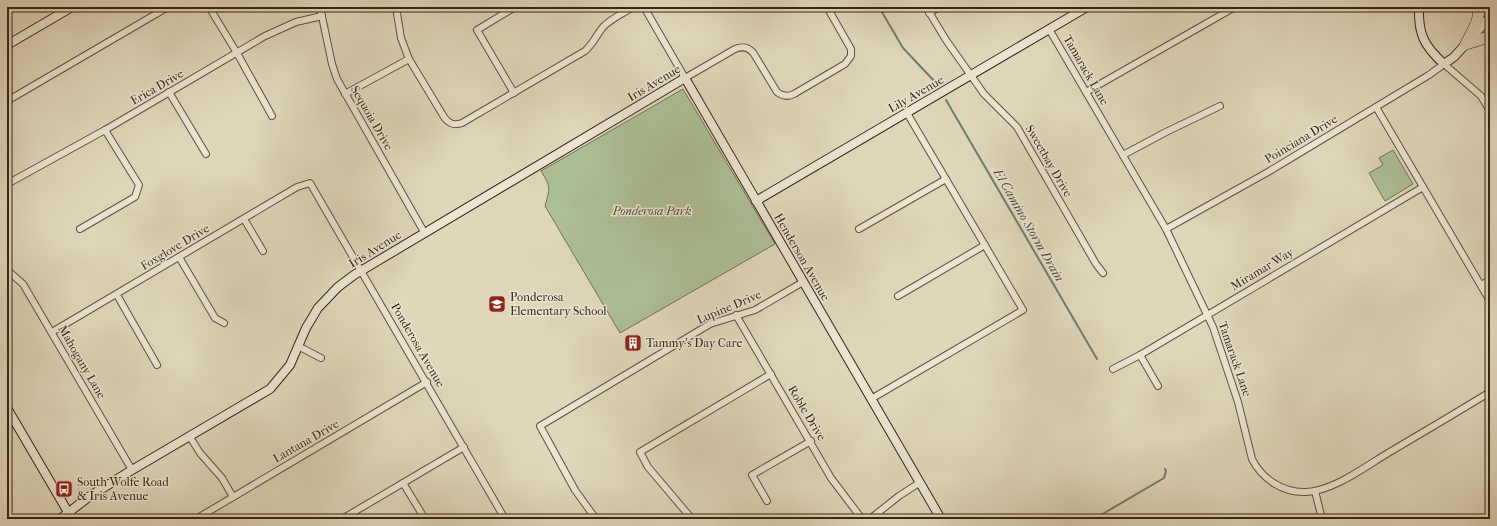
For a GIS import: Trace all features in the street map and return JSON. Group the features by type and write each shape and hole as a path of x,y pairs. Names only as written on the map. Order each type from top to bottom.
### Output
{"highway":[{"path":"1466,44 1477,20 1479,12 1478,7"},
{"path":"1466,44 1485,38 1490,38"}],"street":[{"path":"7,45 72,7"},
{"path":"7,101 168,7"},
{"path":"208,7 237,53 272,116"},
{"name":"Sequoia Drive","path":"320,7 332,64 337,79 424,232"},
{"path":"396,7 401,38 410,59 444,117 449,123 453,124 462,123 585,51 608,22 633,7"},
{"path":"514,93 477,30 515,7"},
{"name":"Henderson Avenue","path":"644,7 941,519"},
{"name":"Iris Avenue","path":"60,519 70,516 90,496 132,470 270,389 290,365 306,328 318,308 338,287 361,270 735,49 746,48 754,54 780,95 788,96 794,94 845,64 851,56 851,49 827,7"},
{"path":"928,10 939,7"},
{"name":"Lily Avenue","path":"756,201 1087,7"},
{"path":"1086,92 1235,7"},
{"path":"1418,7 1418,26 1420,34 1429,49 1481,96 1490,111"},
{"name":"Sweetbay Drive","path":"928,10 946,40 984,94 1017,127 1096,264 1103,273"},
{"name":"Erica Drive","path":"7,184 105,130 265,36 296,22 322,16"},
{"path":"1444,64 1454,57 1490,17"},
{"name":"Tamarack Lane","path":"1049,29 1166,229 1213,327 1238,402 1252,459 1256,467 1273,484 1280,488 1294,492 1315,491 1326,488 1351,475 1490,392"},
{"path":"345,94 410,59"},
{"name":"Poinciana Drive","path":"1166,229 1268,172 1429,75 1444,64"},
{"path":"169,92 206,154"},
{"path":"1123,156 1166,132 1220,106"},
{"path":"1376,107 1490,301"},
{"path":"871,399 1023,310 907,113"},
{"path":"80,229 135,197 139,185 105,130"},
{"path":"859,229 946,179"},
{"name":"Foxglove Drive","path":"52,332 297,187 310,183"},
{"name":"Ponderosa Avenue","path":"310,183 427,382 505,519"},
{"name":"Miramar Way","path":"1113,369 1140,355 1423,187"},
{"path":"244,219 263,251"},
{"path":"898,296 985,245"},
{"path":"179,257 215,318 224,323"},
{"name":"Mahogany Lane","path":"7,270 23,284 132,470"},
{"path":"1481,285 1490,280"},
{"name":"Lupine Drive","path":"596,519 575,490 540,426 710,324 755,310 803,282"},
{"path":"117,294 157,365"},
{"name":"Roble Drive","path":"736,315 811,441 831,478 862,519"},
{"path":"298,346 321,358"},
{"path":"1140,355 1158,386"},
{"path":"692,519 648,467 640,452 771,374"},
{"name":"Lantana Drive","path":"196,519 427,382"},
{"path":"7,408 70,516"},
{"path":"190,437 200,453 222,478 233,496"},
{"path":"766,502 752,476 811,441"},
{"path":"342,519 464,447"},
{"path":"403,483 425,519"},
{"path":"870,519 898,496 919,483"},
{"path":"1315,491 1322,519"}],"green space":[{"name":"Ponderosa Park","path":"683,89 775,244 620,333 545,206 549,188 541,171"},
{"path":"1393,150 1413,184 1385,201 1369,173 1383,165 1379,158"}],"waterway":[{"name":"El Camino Storm Drain","path":"879,7 903,48 937,84"},
{"name":"El Camino Storm Drain","path":"946,100 1097,359"},
{"name":"El Camino Storm Drain","path":"1094,519 1164,478 1166,471 1165,469"}],"place":[{"name":"Ponderosa Elementary School","path":"497,304"},
{"name":"Tammy's Day Care","path":"633,343"},
{"name":"South Wolfe Road & Iris Avenue","path":"64,489"}]}
